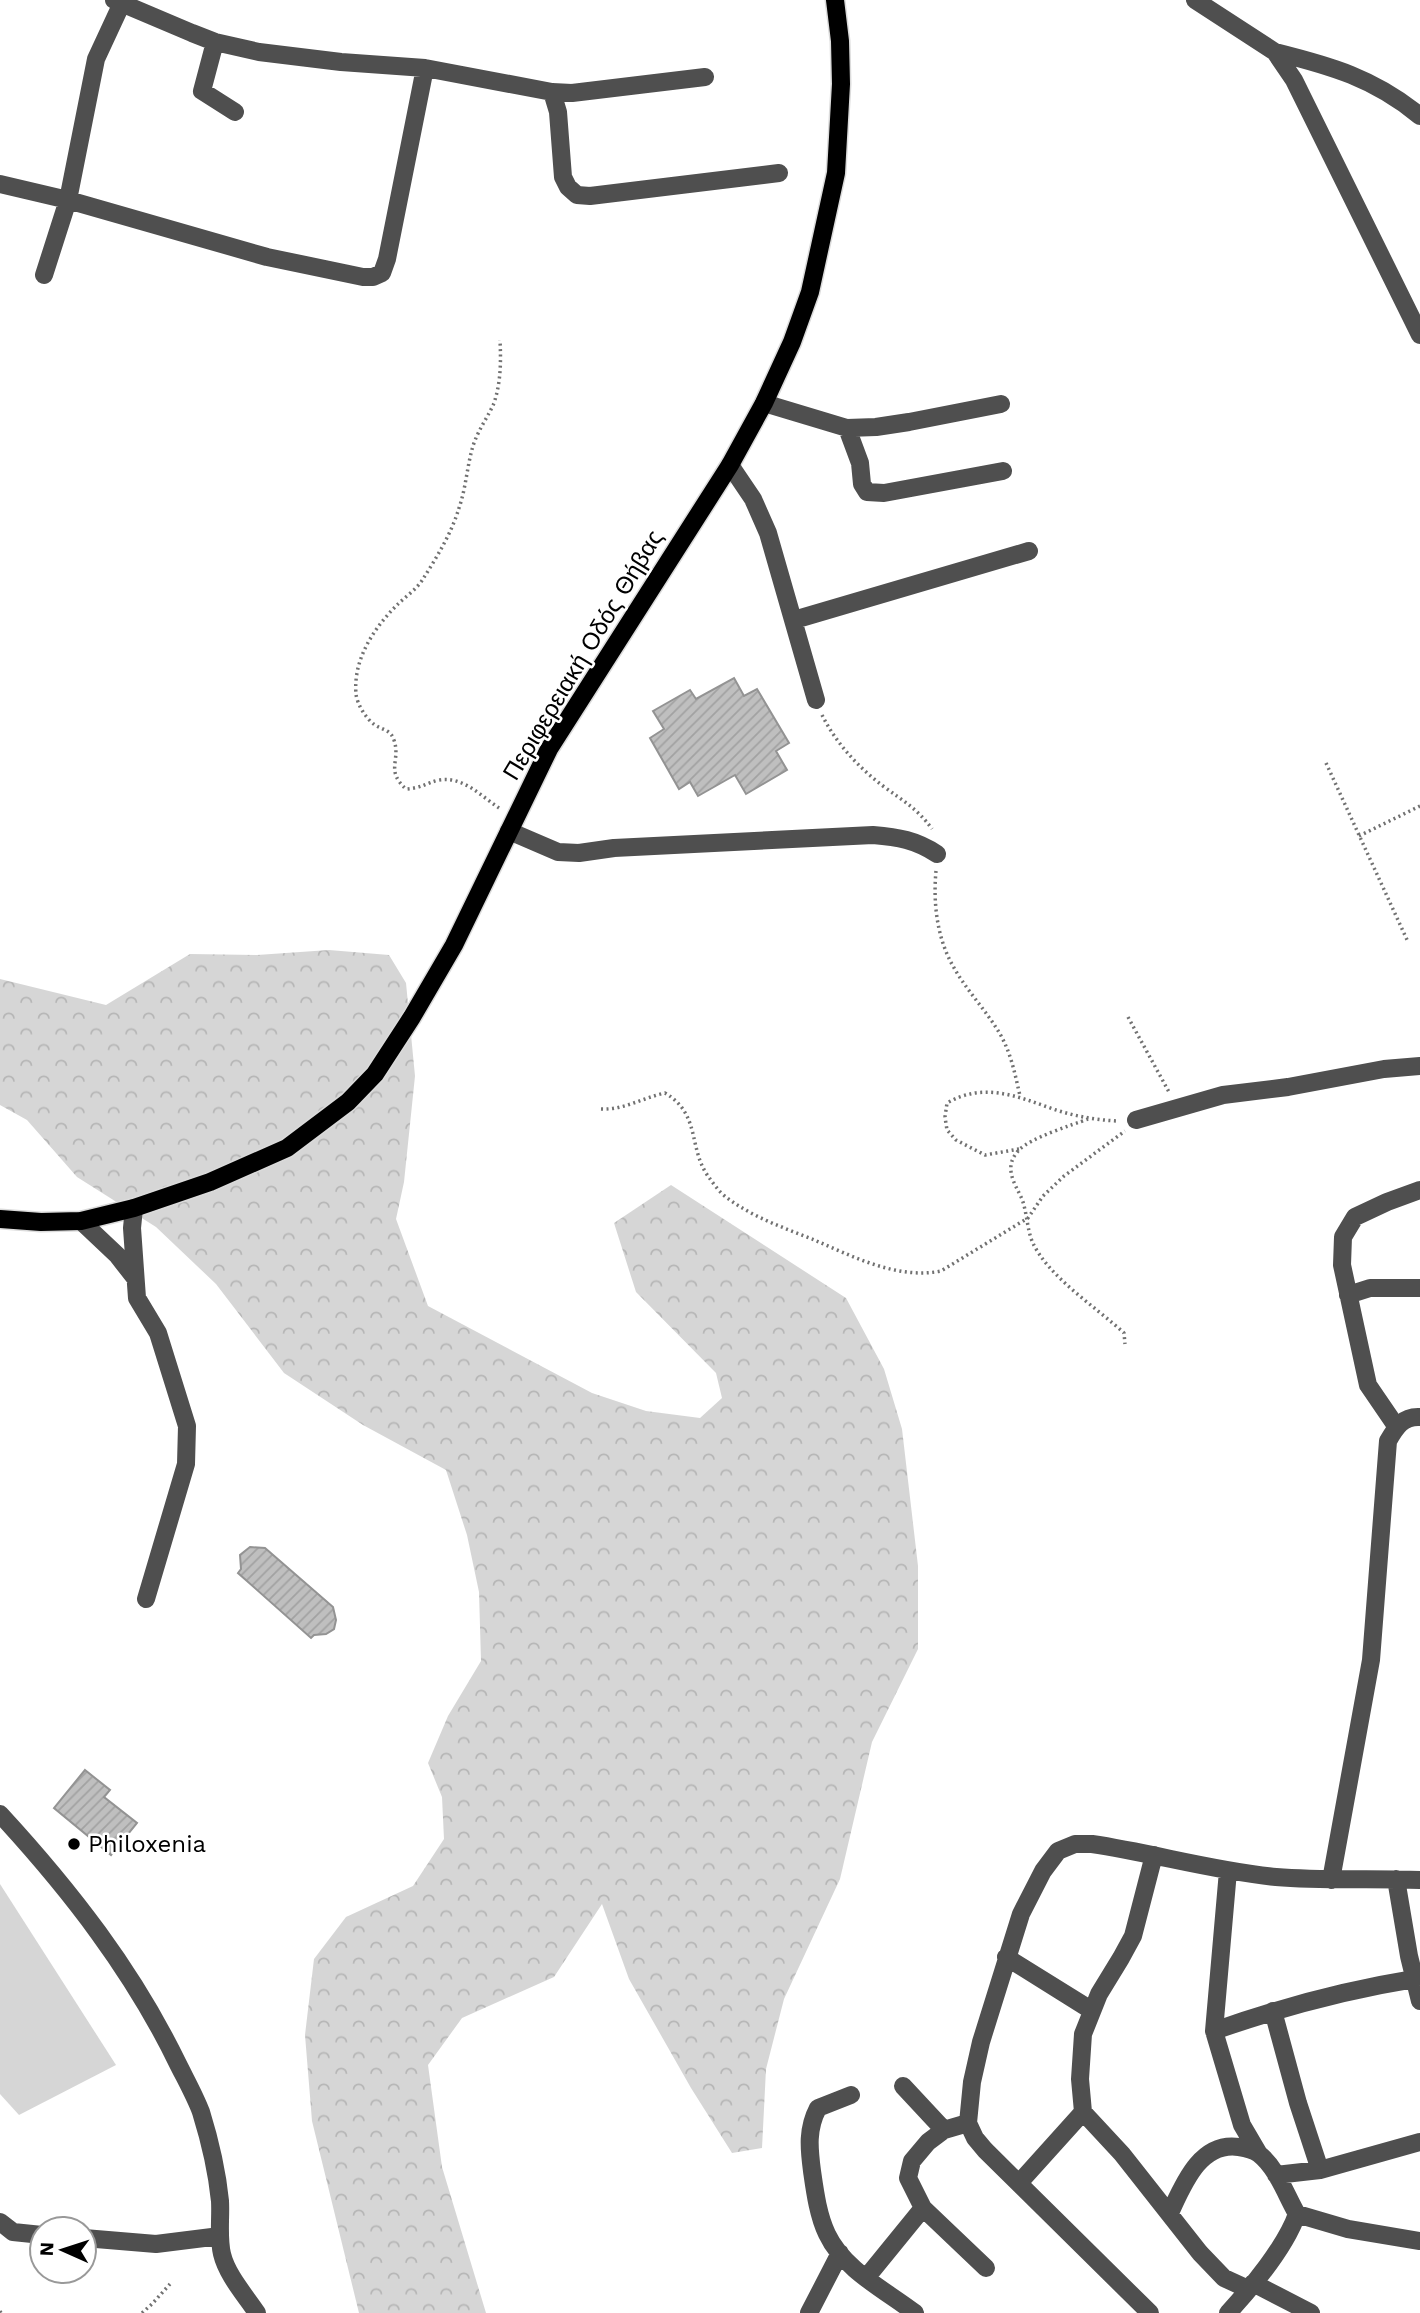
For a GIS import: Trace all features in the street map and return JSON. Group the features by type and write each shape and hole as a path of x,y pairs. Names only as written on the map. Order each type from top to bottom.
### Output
{"main road":[{"name":"Περιφερειακή Οδός Θήβας","path":"0,1219 81,1221 134,1208 210,1182 287,1148 348,1102 374,1073 412,1017 454,945 549,749 730,464 764,403 792,342 810,292 836,173 841,84 840,41 835,4"}],"street":[{"path":"1195,0 1275,52 1334,67 1370,82 1420,116"},
{"path":"44,275 68,200 96,59 118,2 215,42 259,52 306,59 425,68 552,92 572,93 705,77"},
{"path":"215,42 202,92 235,111"},
{"path":"1275,52 1294,80 1420,335"},
{"path":"0,184 68,200 267,257 373,277 382,273 387,259 425,68"},
{"path":"552,92 558,112 564,177 568,187 577,195 590,196 779,173"},
{"path":"764,403 847,428 909,422 1001,404"},
{"path":"847,428 860,463 862,484 867,492 884,493 1003,471"},
{"path":"730,464 753,499 768,533 816,700"},
{"path":"794,620 1029,551"},
{"path":"513,824 558,852 579,853 614,848 873,835 896,836 919,842 937,854"},
{"path":"1136,1120 1223,1095 1288,1087 1384,1069 1420,1066"},
{"path":"1396,1426 1368,1385 1342,1265 1343,1237 1355,1217 1420,1191"},
{"path":"134,1208 132,1228 137,1298 158,1333 187,1426 186,1464 146,1599"},
{"path":"81,1221 117,1255 135,1278"},
{"path":"1348,1295 1370,1288 1420,1288"},
{"path":"1331,1880 1371,1660 1388,1441 1396,1426 1411,1417 1420,1417"},
{"path":"0,1814 66,1889 100,1933 132,1980 164,2035 200,2110 213,2158 220,2200 222,2253 227,2268 257,2313"},
{"path":"1150,2313 985,2150 968,2123 972,2082 981,2042 1006,1957 1021,1914 1043,1871 1058,1851 1075,1844 1092,1844 1228,1871 1277,1877 1420,1880"},
{"path":"1154,1855 1133,1936 1091,2010 1083,2034 1080,2078 1083,2112 1122,2154 1199,2253 1224,2278 1250,2286 1311,2313"},
{"path":"1228,1871 1214,2031 1242,2124 1259,2154 1276,2175 1297,2214 1348,2229 1420,2241"},
{"path":"1396,1879 1420,2001"},
{"path":"1006,1957 1091,2010"},
{"path":"1214,2031 1273,2011 1373,1985 1414,1979"},
{"path":"1273,2011 1298,2103 1320,2170"},
{"path":"903,2085 944,2130"},
{"path":"851,2095 818,2108 812,2120 809,2142 818,2205 827,2234 840,2253 866,2278 915,2313"},
{"path":"1019,2183 1083,2112"},
{"path":"968,2123 944,2130 928,2142 912,2161 908,2178 923,2208 986,2268"},
{"path":"1276,2175 1320,2170 1420,2141"},
{"path":"1170,2213 1188,2176 1210,2151 1232,2146 1259,2154"},
{"path":"866,2278 923,2208"},
{"path":"1228,2313 1283,2244 1297,2214"},
{"path":"0,2222 13,2232 28,2234"},
{"path":"98,2239 156,2244 220,2236"},
{"path":"809,2313 840,2253"}],"path":[{"path":"500,340 501,368 494,402 474,442 454,523 422,581 373,632 363,654 356,696 364,714 374,725 388,730 394,740 396,751 393,767 397,780 406,789 421,788 437,781 452,779 466,784 500,809 513,824"},
{"path":"816,700 833,736 849,754 882,785 910,804 934,832 937,854 934,891 942,941 953,967 1000,1034 1010,1056 1020,1096"},
{"path":"1326,763 1408,942"},
{"path":"1359,836 1420,806"},
{"path":"1128,1017 1178,1108"},
{"path":"1088,1119 1019,1149 985,1155 956,1140 947,1129 945,1116 947,1103 960,1096 980,1092 1020,1096 1088,1119 1136,1120"},
{"path":"601,1109 617,1110 665,1093 675,1099 684,1110 691,1123 706,1173 723,1195 756,1217 877,1265 926,1274 941,1271 1028,1218 1043,1196 1064,1176 1101,1151 1136,1120"},
{"path":"1019,1149 1010,1165 1011,1179 1028,1218 1032,1241 1049,1266 1124,1333 1125,1344"},
{"path":"142,2313 170,2284"}],"green space":[{"path":"329,950 389,955 406,983 415,1076 404,1182 396,1219 428,1306 592,1393 646,1411 700,1418 722,1398 716,1373 636,1292 614,1223 671,1185 846,1298 884,1369 902,1429 918,1566 918,1649 872,1742 840,1879 784,1999 766,2069 762,2148 732,2153 691,2088 629,1979 602,1904 554,1977 462,2018 428,2065 442,2167 486,2313 359,2313 312,2121 305,2035 314,1959 346,1917 413,1886 444,1839 442,1797 428,1763 448,1716 481,1661 479,1592 467,1535 446,1470 363,1425 284,1373 216,1284 156,1227 77,1177 27,1120 0,1105 0,979 106,1005 190,954 257,955"},
{"path":"0,1884 116,2065 19,2115 0,2094"}],"building":[{"path":"734,678 744,696 757,689 789,743 776,751 787,770 746,794 735,775 698,796 690,782 679,789 650,738 664,729 653,711 690,690 696,699"},
{"path":"250,1547 265,1548 333,1607 336,1620 334,1629 311,1638 238,1573 241,1569 240,1555"},
{"path":"85,1770 110,1790 104,1797 137,1823 111,1855 54,1808"}],"place":[{"name":"Philoxenia","path":"74,1844"}]}
